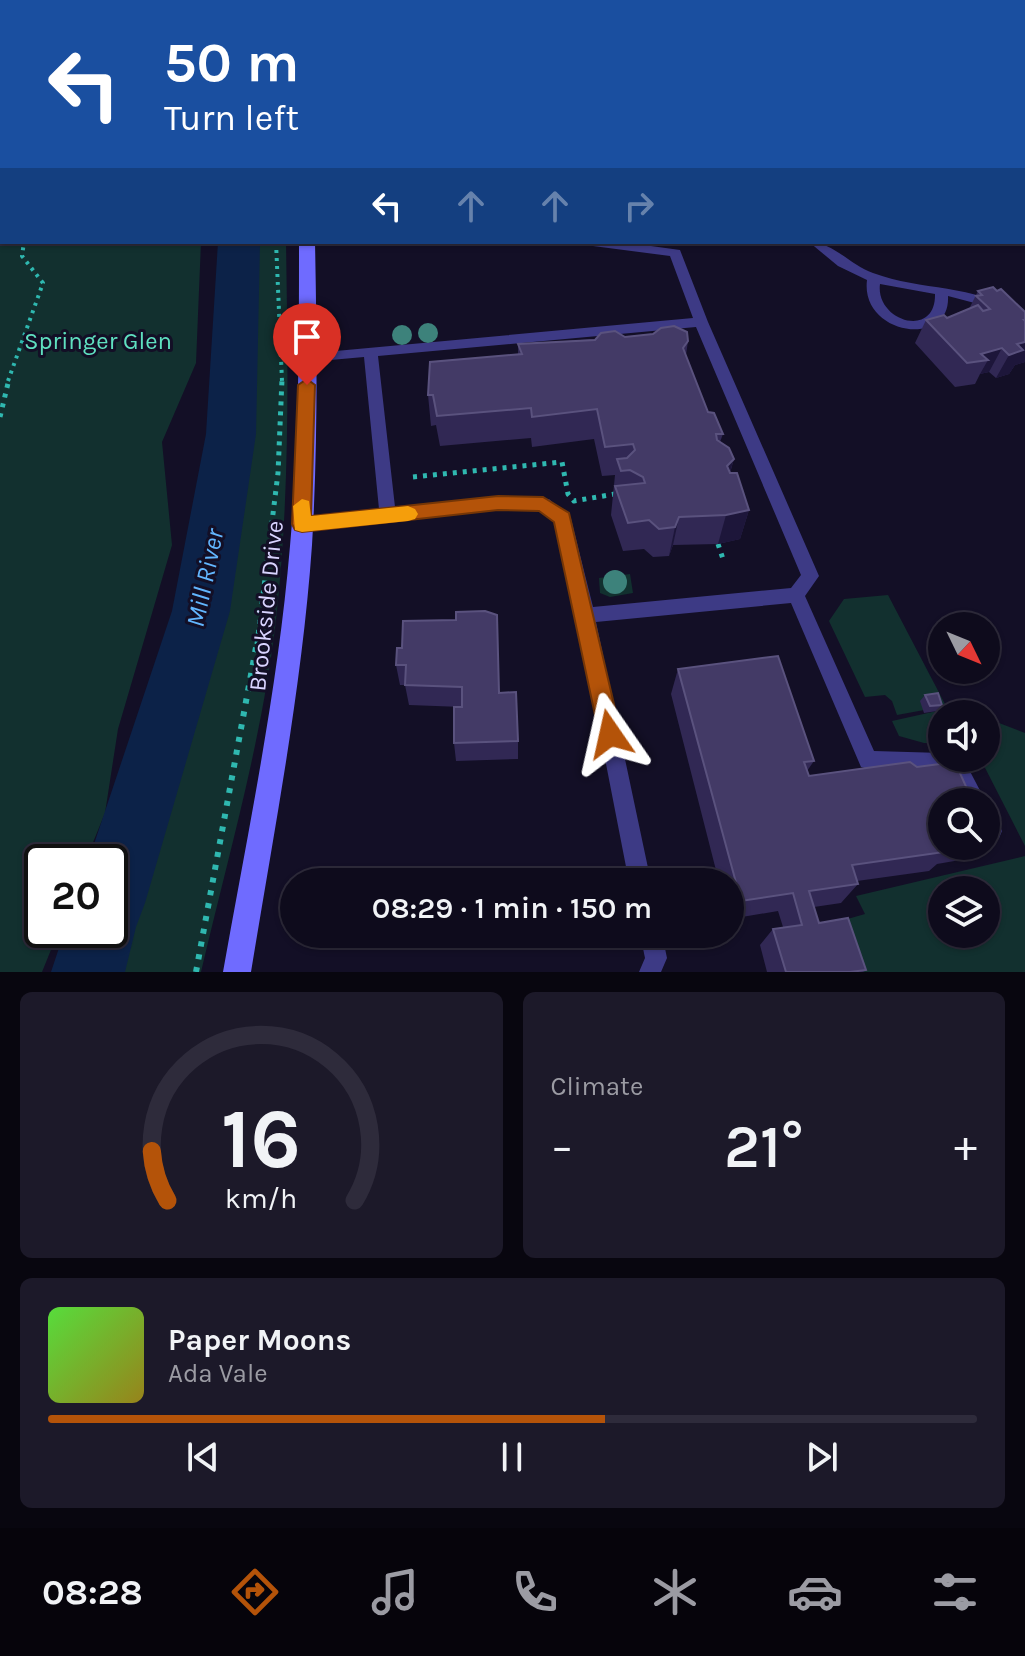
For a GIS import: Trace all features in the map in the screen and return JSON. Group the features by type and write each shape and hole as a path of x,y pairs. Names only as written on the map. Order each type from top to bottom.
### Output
{"main road":[{"name":"Brookside Drive","path":"237,972 280,720 302,524 308,357 307,244"}],"lane":[{"path":"586,615 796,595 810,576 701,322 675,253 608,244"},
{"path":"818,244 852,269 874,278 941,290 998,306 1025,325"},
{"path":"874,278 870,293 875,306 892,318 910,325 928,323 939,317 944,306 941,290"},
{"path":"308,357 701,322"},
{"path":"371,352 388,516"},
{"path":"302,524 498,503 543,504 563,519 586,615 637,868"},
{"path":"796,595 868,760 955,763 968,788"},
{"path":"650,972 656,958 654,948"}],"path":[{"path":"0,417 10,372 43,283 22,256 24,244"},
{"path":"196,972 252,669 278,472 282,325 276,244"},
{"path":"413,477 562,462 568,494 574,501 615,494"},
{"path":"718,544 723,559"}],"green space":[{"name":"Springer Glen","path":"0,244 201,244 196,363 162,442 172,545 118,729 105,813 92,844 24,844 24,948 52,948 42,972 0,972"},
{"path":"251,244 286,244 286,473 281,565 264,702 245,793 201,972 111,972 117,948 128,948 128,900 137,862 218,579 249,417"},
{"path":"630,574 633,593 610,597 600,593 599,578"},
{"path":"888,595 928,672 928,684 935,684 943,700 928,700 928,709 897,715 892,701 885,695 865,697 829,621 844,599"},
{"path":"928,713 928,743 899,736 892,721"},
{"path":"1000,723 1025,733 1025,846 1000,797 1000,788 995,788 987,772 1000,772"},
{"path":"1025,856 1025,972 855,972 837,922 865,914 856,896 928,879 928,948 1000,948 1000,876 940,876"}],"building":[{"path":"993,287 997,291 1001,289 1025,312 1025,342 1017,344 1023,350 1009,355 1002,348 981,354 988,360 967,363 926,320 944,315 947,318 978,305 983,311 990,309 976,296 982,295 978,291"},
{"path":"674,326 687,332 688,341 683,348 708,412 714,413 723,434 716,434 717,440 729,448 734,459 727,466 730,473 737,473 749,510 726,515 679,517 675,527 659,529 649,520 628,523 615,486 645,483 643,477 630,470 621,471 617,459 627,458 635,450 633,444 605,447 597,409 532,417 531,408 437,416 433,395 428,395 430,362 522,354 518,344 595,340 601,333 615,331 625,337 653,334 661,328"},
{"path":"485,611 497,615 499,693 516,692 518,741 454,743 454,707 462,707 462,687 405,685 406,665 396,665 397,648 402,648 403,621 456,620 456,612"},
{"path":"778,656 814,761 804,762 809,776 910,762 917,767 928,766 928,772 960,772 967,788 928,788 928,854 852,865 858,884 809,891 819,923 848,918 866,970 786,972 773,929 802,925 793,893 744,901 744,868 732,868 678,669"},
{"path":"938,693 940,700 928,702 925,695"}],"waterway":[{"name":"Mill River","path":"128,845 201,611 231,434 239,244"},
{"name":"Mill River","path":"88,972 95,948"}],"slow traffic":[{"path":"302,506 302,524 408,514"}],"route":[{"path":"307,385 302,524 498,503 543,504 563,519 610,734"}]}
